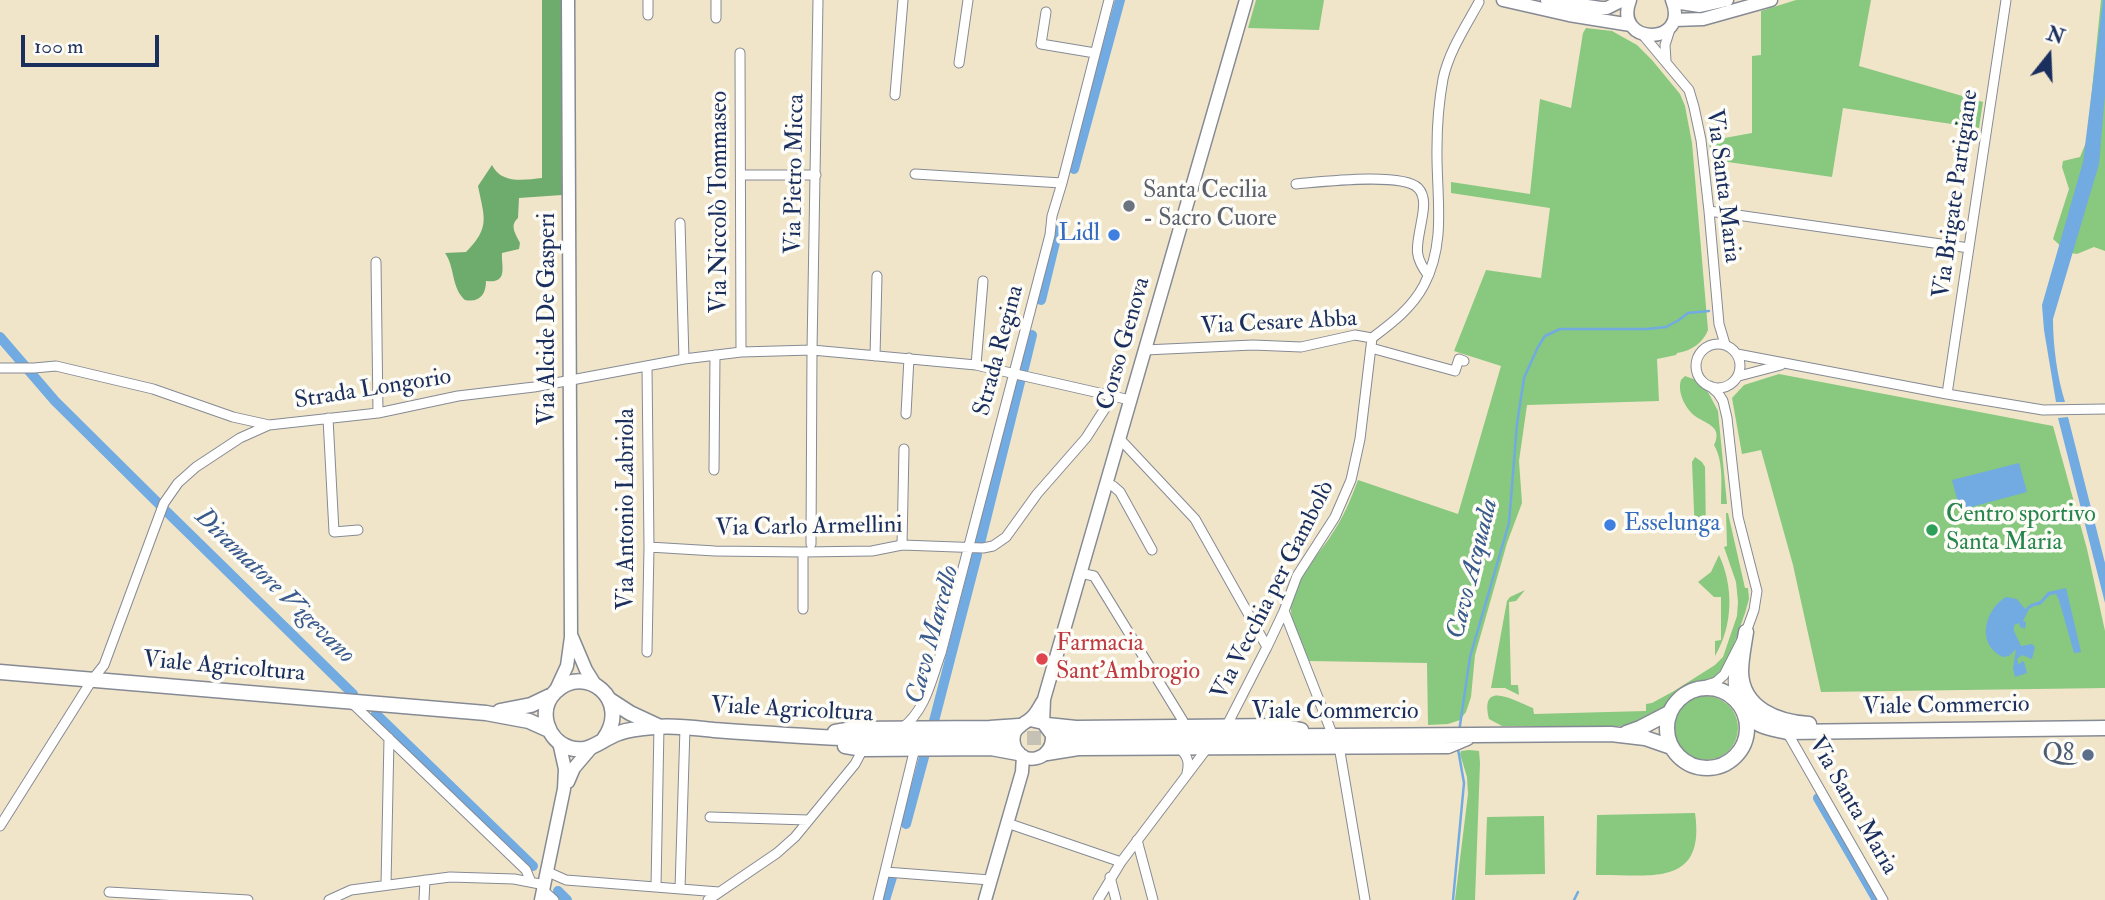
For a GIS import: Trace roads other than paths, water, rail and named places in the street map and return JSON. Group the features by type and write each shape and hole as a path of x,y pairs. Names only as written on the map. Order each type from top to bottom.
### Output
{"main road":[{"name":"Via Alcide De Gasperi","path":"554,694 567,666 571,637 568,0"},
{"name":"Corso Genova","path":"1047,753 1053,742 1045,724 1044,699 1246,0"},
{"path":"1503,0 1530,8 1630,25 1643,35 1658,35 1672,23 1703,19 1771,0"},
{"path":"1547,0 1607,8 1623,0"},
{"path":"1630,0 1627,14 1630,25"},
{"path":"1672,23 1675,11 1673,1 1700,6 1727,0"},
{"name":"Via Alcide De Gasperi","path":"571,637 596,686"},
{"path":"1744,637 1741,673 1745,693 1756,707 1793,723 1888,730"},
{"name":"Viale Agricoltura","path":"0,672 486,713 529,721 549,730"},
{"name":"Viale Agricoltura","path":"486,713 531,705 570,683 588,682 630,713 659,726"},
{"name":"Viale Commercio","path":"1060,738 1448,741 1468,737 1611,734 1640,728 1669,713 1683,695 1697,688 1708,687 1718,689 1741,706 1751,721 1763,727 1787,732"},
{"path":"554,694 546,712 549,730 559,742 574,749 591,748"},
{"name":"Corso Genova","path":"1024,723 1044,699"},
{"path":"604,739 613,720 610,700"},
{"path":"1740,752 1747,733 1741,706"},
{"path":"1669,713 1666,730 1671,747"},
{"path":"814,737 848,729 926,728 1037,720 1045,724 1076,728 1280,726 1336,741"},
{"path":"985,900 1022,772 1024,756 1013,739 1024,723"},
{"name":"Viale Agricoltura","path":"591,748 604,739 628,730 659,726 861,739 1006,738"},
{"name":"Viale Commercio","path":"1611,734 1645,738 1671,747 1680,759 1701,768 1723,765 1765,737 1787,732 2105,728"},
{"path":"814,737 863,749 991,748 1024,756 1078,748 1208,747 1336,741"},
{"path":"542,886 564,789 565,769 559,742"},
{"path":"564,789 574,768 591,748"}],"street":[{"path":"648,0 648,16"},
{"path":"716,0 716,18"},
{"name":"Via Pietro Micca","path":"811,544 811,350 818,0"},
{"path":"895,96 903,0"},
{"path":"959,63 968,0"},
{"name":"Strada Regina","path":"902,729 920,710 941,653 1110,0"},
{"name":"Via Brigate Partigiane","path":"1947,394 2006,0"},
{"path":"1372,343 1399,318 1423,286 1438,245 1437,148 1443,80 1447,62 1479,2"},
{"path":"1046,12 1041,44 1095,53"},
{"path":"1666,61 1664,45 1672,23"},
{"name":"Via Santa Maria","path":"1643,35 1689,90 1695,107 1709,211 1719,324 1725,344"},
{"name":"Via Niccolò Tommaseo","path":"740,53 741,352"},
{"path":"915,174 1062,183"},
{"path":"741,175 816,175"},
{"path":"1296,184 1380,179 1402,181 1417,187 1423,196 1423,207 1416,252 1428,275"},
{"path":"1709,211 1969,248"},
{"path":"680,223 684,359"},
{"path":"376,262 378,413"},
{"path":"875,356 877,276"},
{"path":"976,365 983,281"},
{"name":"Via Santa Maria","path":"1719,324 1713,344 1701,351 1696,366 1703,382 1723,401 1738,517 1757,590 1754,610 1732,679 1732,688 1741,706"},
{"name":"Via Cesare Abba","path":"1145,350 1253,345 1301,347 1356,335 1455,371 1459,359 1464,361"},
{"name":"Via Vecchia per Gambolò","path":"1226,727 1267,648 1297,576 1335,517 1351,480 1360,439 1372,343"},
{"path":"1713,344 1725,344 1737,354 1786,364 2043,410 2105,409"},
{"name":"Strada Longorio","path":"0,826 104,665 164,503 178,482 195,467 240,438 268,425 378,413 458,396 534,387 684,359 741,352 811,350 976,365 1130,400"},
{"name":"Via Santa Maria","path":"1727,418 1730,391 1737,378 1741,360 1737,354"},
{"path":"714,470 715,355"},
{"path":"906,414 909,358"},
{"path":"1710,386 1724,387 1737,378 1786,364"},
{"path":"0,368 56,366 153,389 233,417 268,425"},
{"name":"Via Antonio Labriola","path":"647,367 647,652"},
{"name":"Via Carlo Armellini","path":"649,547 803,552 873,551 902,545 989,547 1006,537 1037,494 1086,438 1113,396"},
{"path":"328,418 334,532 358,530"},
{"path":"1119,438 1195,519 1267,648"},
{"path":"902,545 904,449"},
{"path":"1106,483 1120,492 1152,550"},
{"path":"803,552 803,609"},
{"path":"1080,573 1094,576 1183,721"},
{"path":"1284,611 1336,741 1365,900"},
{"name":"Via Santa Maria","path":"1697,688 1716,682 1724,675 1744,637"},
{"path":"353,702 554,900"},
{"path":"920,710 921,721 926,728"},
{"path":"656,887 659,726"},
{"path":"680,888 685,728"},
{"name":"Via Santa Maria","path":"1787,732 1883,900"},
{"path":"386,885 389,738"},
{"path":"1179,747 1188,757 1186,774"},
{"path":"1098,900 1110,877 1208,747"},
{"path":"878,900 915,748"},
{"path":"708,900 777,853 795,837 855,764 863,749"},
{"path":"710,817 807,820"},
{"path":"1007,823 1121,862"},
{"path":"1138,840 1153,900"},
{"path":"886,872 990,880"},
{"path":"329,900 351,890 450,877 514,879 542,886 566,880 719,892"},
{"path":"1110,877 1116,900"},
{"path":"424,900 425,880"},
{"path":"108,892 247,900"}],"water":[{"path":"2103,0 2105,95 2099,164 2053,319 2056,361 2065,402 2056,402 2042,305 2083,162"},
{"path":"2068,417 2105,563 2105,603 2058,418"},
{"path":"2019,463 2027,492 1960,510 1952,480"},
{"path":"2066,588 2081,652 2074,653 2059,600 2056,594 2050,595 2040,605 2029,609 2023,621 2026,622 2025,629 2020,627 2019,623 2014,625 2021,646 2032,644 2035,647 2032,659 2022,655 2017,659 2019,665 2024,662 2027,673 2015,677 2013,668 2016,649 2009,656 2003,657 1994,652 1986,636 1992,610 2006,597 2017,599 2025,609 2040,601 2048,592"}],"waterway":[{"name":"Cavo Marcello","path":"1074,169 1120,0"},
{"path":"1041,300 1058,230"},
{"name":"Cavo Acquada","path":"1459,732 1470,657 1509,523 1517,424 1524,378 1538,347 1545,336 1560,329 1666,327 1688,313 1709,311"},
{"name":"Cavo Marcello","path":"1024,368 1032,335"},
{"name":"Diramatore Vigevano","path":"0,337 55,401 160,505"},
{"name":"Cavo Marcello","path":"980,543 1020,382"},
{"name":"Diramatore Vigevano","path":"166,511 353,694"},
{"name":"Cavo Marcello","path":"933,725 977,555"},
{"name":"Diramatore Vigevano","path":"376,714 533,866"},
{"name":"Cavo Acquada","path":"1453,900 1464,783 1458,749"},
{"name":"Cavo Marcello","path":"906,824 924,757"},
{"path":"1818,798 1877,900"},
{"name":"Cavo Marcello","path":"885,900 892,877"},
{"name":"Diramatore Vigevano","path":"558,891 567,900"},
{"path":"1574,900 1578,892"}],"tunnel":[{"path":"1006,738 1060,738"}],"place":[{"name":"Santa Cecilia - Sacro Cuore","path":"1129,206"},
{"name":"Lidl","path":"1114,235"},
{"name":"Esselunga","path":"1610,525"},
{"name":"Centro sportivo Santa Maria","path":"1932,530"},
{"name":"Farmacia Sant'Ambrogio","path":"1042,659"},
{"name":"Q8","path":"2088,755"}]}
